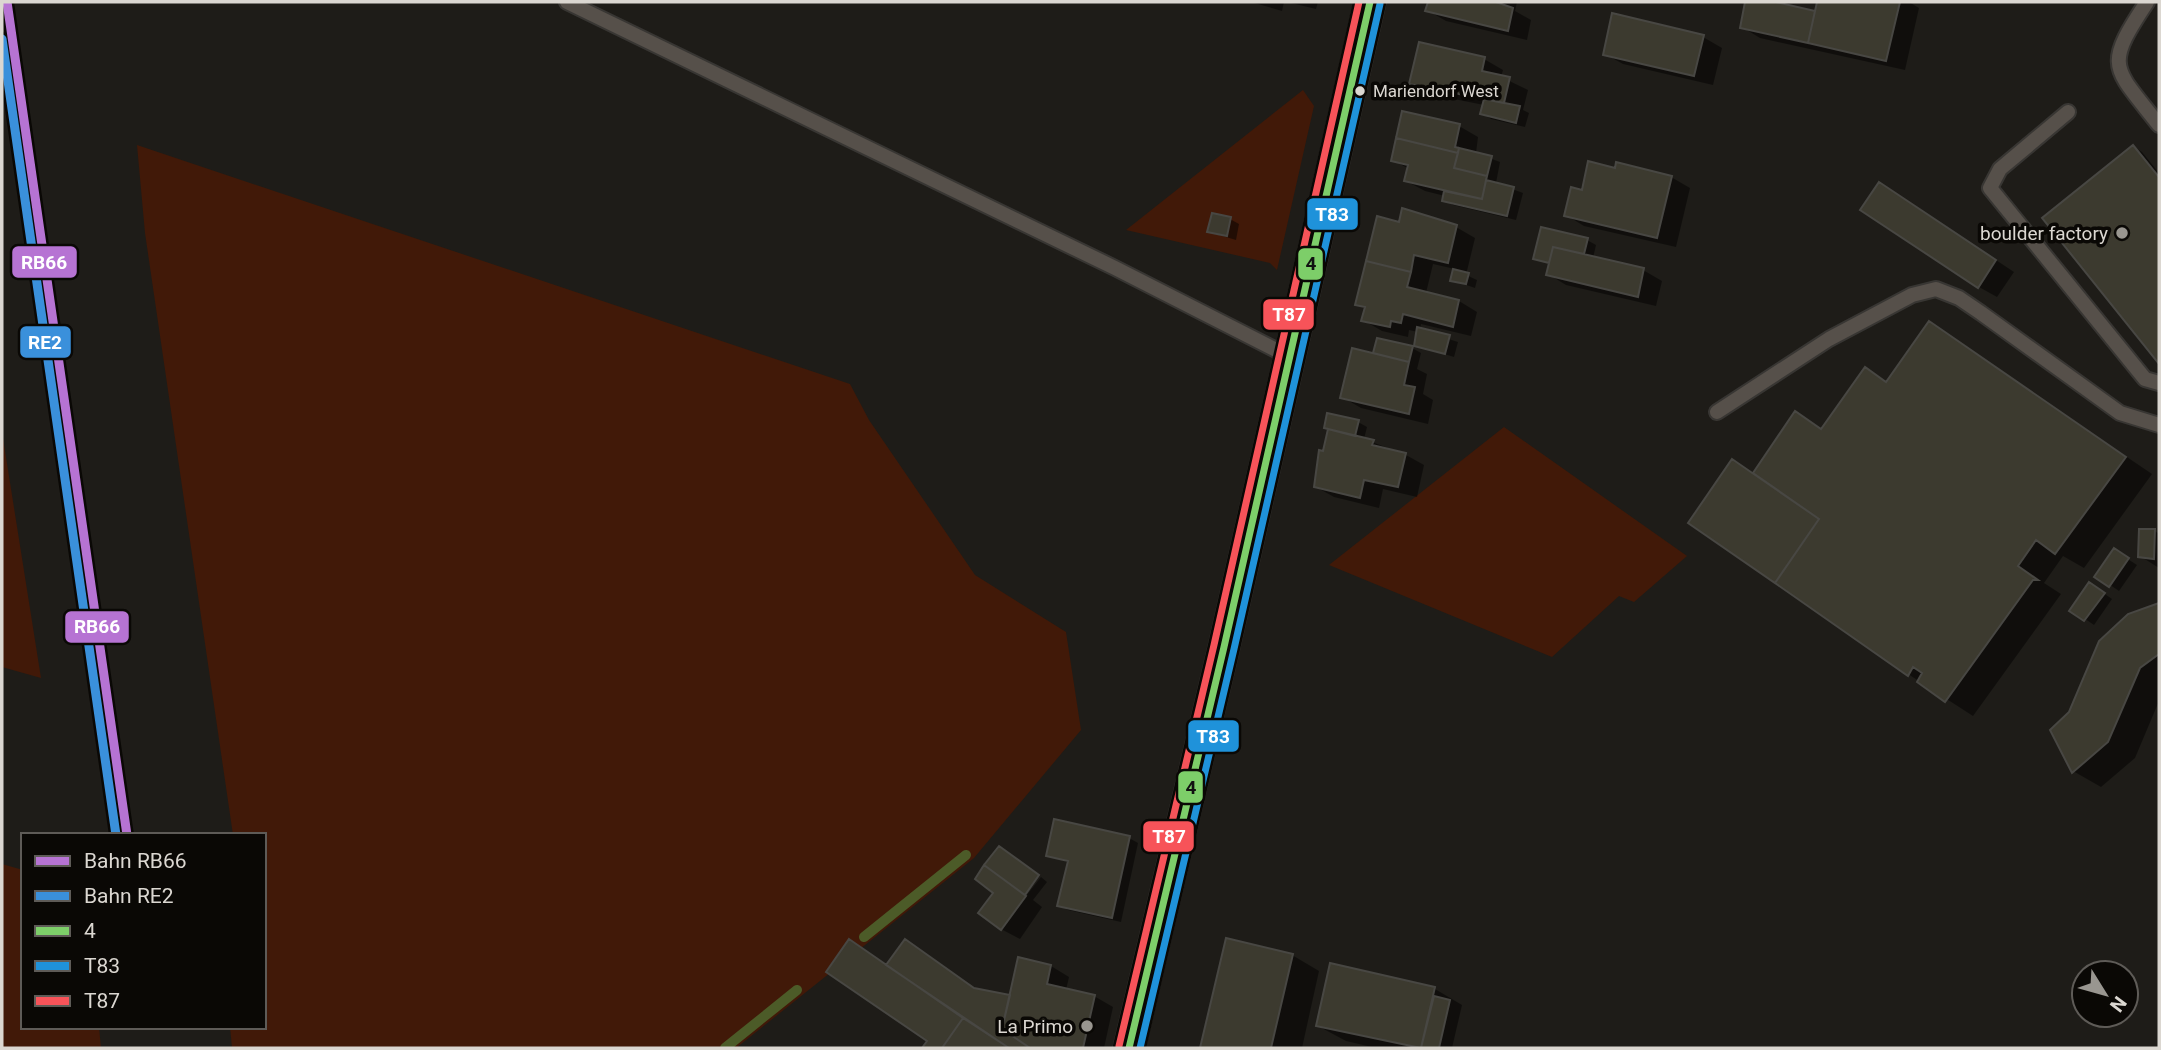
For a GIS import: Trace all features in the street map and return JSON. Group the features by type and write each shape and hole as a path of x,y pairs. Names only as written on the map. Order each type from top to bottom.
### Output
{"street":[{"path":"1129,1048 1224,647 1370,2"}],"lane":[{"path":"567,2 1115,268 1290,357"},
{"path":"2147,2 2127,32 2117,61 2122,77 2159,124"},
{"path":"2068,112 2000,169 1990,188 2145,379 2159,383"},
{"path":"1717,412 1829,339 1912,295 1936,289 1959,298 2120,413 2159,425"}],"shaded area":[{"path":"1303,90 1314,106 1277,270 1270,263 1126,230"},
{"path":"137,145 850,384 869,420 975,575 1066,632 1081,730 974,858 736,1048 232,1048 230,1029 266,1029 266,833 233,833 145,233"},
{"path":"1504,427 1687,556 1634,602 1619,596 1552,657 1329,565"},
{"path":"2,432 41,678 2,667"},
{"path":"2,864 21,869 21,1029 99,1029 101,1048 2,1048"}],"building":[{"path":"1428,2 1496,2 1513,8 1508,31 1425,11"},
{"path":"1745,2 1776,2 1815,11 1808,43 1740,28"},
{"path":"1817,2 1900,2 1886,61 1808,43"},
{"path":"1612,13 1704,35 1694,76 1603,55"},
{"path":"1419,42 1485,57 1482,71 1510,77 1504,103 1409,84"},
{"path":"1484,99 1520,106 1516,123 1480,114"},
{"path":"1402,111 1460,124 1455,147 1459,148 1458,153 1396,138"},
{"path":"1396,138 1458,153 1454,168 1487,176 1482,199 1404,181 1408,165 1391,161"},
{"path":"2133,145 2159,177 2159,364 2042,218"},
{"path":"1459,148 1492,156 1487,176 1454,168"},
{"path":"1588,161 1615,168 1616,162 1672,176 1657,238 1564,216 1571,187 1582,190"},
{"path":"1486,180 1514,187 1507,216 1442,201 1444,191 1482,199"},
{"path":"1879,182 1996,260 1978,288 1860,210"},
{"path":"1402,208 1457,225 1448,263 1414,255 1411,272 1366,261 1377,216 1399,222"},
{"path":"1212,213 1231,217 1227,236 1207,232"},
{"path":"1541,227 1588,238 1584,254 1553,247 1549,263 1533,259"},
{"path":"1553,247 1644,268 1638,297 1546,275"},
{"path":"1366,261 1411,272 1407,287 1459,300 1453,327 1403,314 1401,323 1391,321 1390,327 1361,321 1365,307 1355,305"},
{"path":"1453,269 1469,273 1466,284 1450,281"},
{"path":"1929,321 2126,457 2055,554 2036,540 2018,566 2038,580 2033,580 1945,702 1917,682 1922,673 1913,667 1908,676 1775,583 1819,519 1753,473 1795,411 1821,429 1865,367 1886,382"},
{"path":"1417,327 1450,335 1445,354 1414,346"},
{"path":"1377,338 1413,346 1409,362 1373,353"},
{"path":"1352,348 1409,362 1404,385 1415,387 1409,414 1340,398"},
{"path":"1327,413 1359,420 1355,436 1324,428"},
{"path":"1328,429 1374,440 1372,445 1406,453 1398,487 1364,480 1360,498 1314,487 1319,450 1323,451"},
{"path":"1732,459 1819,519 1775,583 1688,523"},
{"path":"2139,529 2155,529 2154,559 2138,557"},
{"path":"2114,548 2129,558 2109,587 2094,577"},
{"path":"2089,582 2105,593 2084,621 2069,611"},
{"path":"2159,603 2159,654 2140,668 2108,742 2072,773 2050,730 2069,712 2099,641 2128,614"},
{"path":"1054,819 1130,836 1112,918 1057,906 1068,861 1046,856"},
{"path":"999,846 1039,875 1025,895 984,865"},
{"path":"984,865 1026,896 1001,930 978,913 993,893 975,879"},
{"path":"1226,938 1293,954 1271,1048 1200,1048"},
{"path":"849,939 963,1018 942,1048 922,1048 927,1041 826,972"},
{"path":"905,939 974,988 1010,995 1002,1029 1030,1048 1009,1048 886,965"},
{"path":"1018,957 1051,965 1047,984 1095,995 1083,1048 1030,1048 1002,1029"},
{"path":"1330,963 1435,987 1421,1048 1316,1026"},
{"path":"1434,996 1450,1000 1439,1048 1421,1048"},
{"path":"963,1018 1009,1048 942,1048"}],"waterway":[{"path":"864,937 966,855"},
{"path":"725,1048 797,990"}],"rail line":[{"name":"RB66","path":"7,2 127,833"},
{"name":"RE2","path":"2,39 116,833"}],"transit line":[{"name":"T87","path":"1119,1046 1214,645 1359,2"},
{"name":"4","path":"1129,1048 1224,647 1370,2"},
{"name":"T83","path":"1140,1048 1234,649 1380,4"}],"place":[{"name":"Mariendorf West","path":"1360,91"},
{"name":"boulder factory","path":"2122,233"},
{"name":"La Primo","path":"1087,1026"}]}
